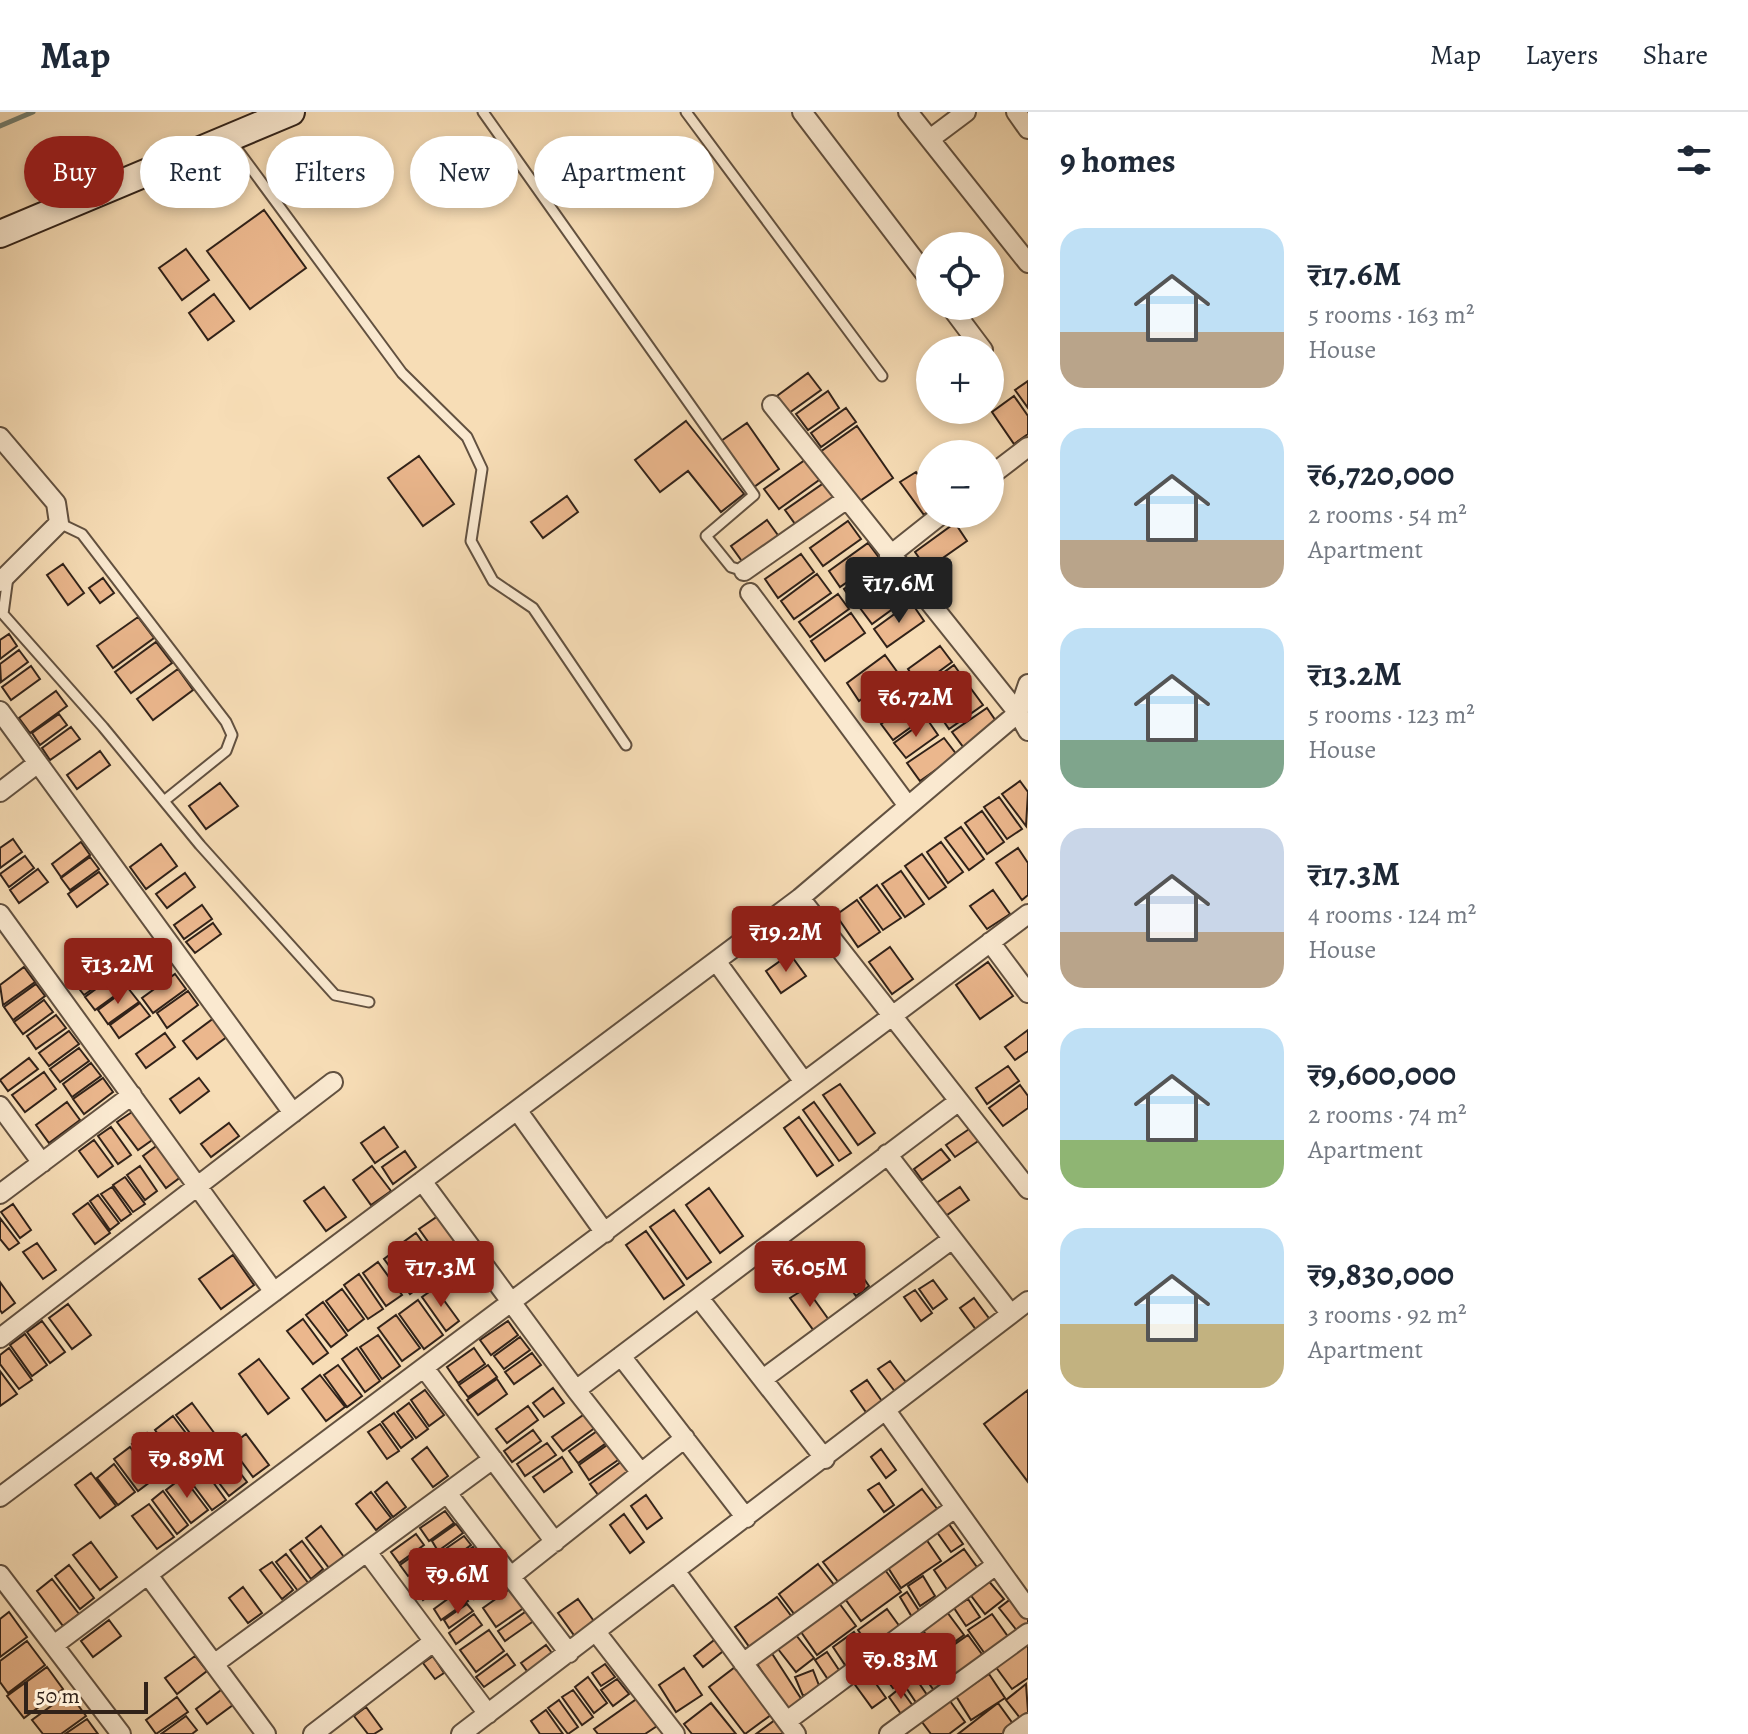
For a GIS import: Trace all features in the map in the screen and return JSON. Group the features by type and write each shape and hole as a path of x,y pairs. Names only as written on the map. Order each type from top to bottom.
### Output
{"main road":[{"path":"234,136 291,112"},
{"path":"0,234 140,175"}],"street":[{"path":"802,112 916,262"},
{"path":"908,112 1028,263"},
{"path":"930,139 966,112"},
{"path":"1016,112 1028,129"},
{"path":"772,405 889,556 1018,713 1028,731"},
{"path":"0,437 56,503 59,523 4,579"},
{"path":"1004,465 1028,447"},
{"path":"744,571 847,499"},
{"path":"889,556 924,528"},
{"path":"750,593 908,806"},
{"path":"0,1497 800,898 1018,713 1028,684"},
{"path":"0,711 293,1113"},
{"path":"0,792 38,763"},
{"path":"800,898 1028,1189"},
{"path":"0,914 274,1292"},
{"path":"54,1645 1028,914"},
{"path":"990,942 1028,993"},
{"path":"716,961 804,1082"},
{"path":"0,1338 333,1082"},
{"path":"0,1194 132,1095"},
{"path":"576,1390 959,1101"},
{"path":"0,1106 42,1163"},
{"path":"517,1110 605,1233"},
{"path":"887,1154 1010,1313"},
{"path":"422,1181 511,1305 641,1473"},
{"path":"763,1379 951,1240"},
{"path":"699,1298 825,1459"},
{"path":"461,1734 887,1412 1028,1301"},
{"path":"621,1356 746,1518"},
{"path":"425,1369 555,1542"},
{"path":"887,1412 1028,1609"},
{"path":"510,1577 685,1438"},
{"path":"214,1664 493,1459"},
{"path":"447,1493 569,1653"},
{"path":"743,1663 955,1508"},
{"path":"367,1552 488,1714"},
{"path":"676,1572 792,1728 996,1565"},
{"path":"0,1575 121,1734"},
{"path":"148,1575 266,1734"},
{"path":"596,1632 671,1733"},
{"path":"889,1734 1028,1633"},
{"path":"313,1734 433,1642"},
{"path":"1013,1734 1028,1723"}],"lane":[{"path":"483,112 754,495 706,536 731,567 744,571"},
{"path":"686,112 882,376"},
{"path":"250,167 402,373 467,437 482,469 471,541 493,581 533,608 626,745"},
{"path":"59,523 82,534 226,722 232,735 226,751 164,801"},
{"path":"4,579 3,614 164,801 335,995 369,1002"}],"building":[{"path":"264,210 306,268 250,309 207,251"},
{"path":"186,249 209,280 182,300 159,268"},
{"path":"214,294 234,321 208,340 189,313"},
{"path":"808,373 821,390 789,413 777,396"},
{"path":"1028,381 1028,408 1015,390"},
{"path":"828,391 839,408 808,430 796,414"},
{"path":"1014,396 1028,416 1028,434 1014,444 1000,424 1004,424 1004,403"},
{"path":"846,408 856,422 821,447 811,433"},
{"path":"686,421 744,494 721,512 688,471 660,492 635,460"},
{"path":"747,423 779,469 754,487 721,441"},
{"path":"857,426 893,478 857,503 820,452"},
{"path":"812,455 826,475 779,509 764,489"},
{"path":"419,456 454,504 423,526 388,478"},
{"path":"916,472 916,504 900,482"},
{"path":"831,478 843,495 798,528 785,510"},
{"path":"567,496 578,512 543,538 531,522"},
{"path":"767,520 780,538 744,564 731,546"},
{"path":"848,521 861,539 823,566 810,548"},
{"path":"948,528 958,528 967,541 927,569 915,552"},
{"path":"868,543 880,559 840,587 829,571"},
{"path":"801,554 814,572 778,598 765,579"},
{"path":"882,561 894,578 855,605 844,589"},
{"path":"63,564 84,593 68,605 47,575"},
{"path":"817,574 831,593 794,619 781,601"},
{"path":"103,578 114,593 100,603 89,588"},
{"path":"898,581 909,597 872,624 860,608"},
{"path":"838,594 849,609 810,637 799,622"},
{"path":"911,602 924,621 887,647 874,629"},
{"path":"851,613 865,633 825,661 811,641"},
{"path":"138,617 154,638 113,668 97,646"},
{"path":"9,634 17,646 0,659 0,640"},
{"path":"156,642 172,663 131,693 115,672"},
{"path":"940,646 952,662 919,686 908,669"},
{"path":"19,650 28,662 1,682 0,664"},
{"path":"885,655 898,673 859,701 847,683"},
{"path":"954,665 966,682 934,706 921,689"},
{"path":"31,666 40,679 11,700 2,687"},
{"path":"178,669 193,690 153,720 137,699"},
{"path":"969,686 983,705 949,729 936,710"},
{"path":"56,691 67,706 30,733 19,718"},
{"path":"913,700 925,717 893,740 881,724"},
{"path":"987,708 998,724 964,748 952,732"},
{"path":"59,714 67,725 40,745 32,733"},
{"path":"927,719 938,735 906,758 894,743"},
{"path":"71,727 80,739 50,760 42,748"},
{"path":"944,738 957,755 920,781 907,763"},
{"path":"100,751 110,765 77,789 67,775"},
{"path":"1020,781 1028,792 1026,826 1002,794"},
{"path":"220,783 238,806 206,829 189,806"},
{"path":"999,797 1022,829 1007,839 984,807"},
{"path":"982,811 1004,842 987,854 965,823"},
{"path":"961,827 984,859 969,870 945,838"},
{"path":"13,839 22,852 0,868 0,848"},
{"path":"81,842 90,855 61,877 52,864"},
{"path":"941,842 963,872 948,883 927,852"},
{"path":"161,844 177,866 146,889 130,867"},
{"path":"1018,848 1028,863 1028,895 1022,900 996,863"},
{"path":"922,854 946,887 929,899 905,866"},
{"path":"25,856 34,868 9,887 0,874"},
{"path":"90,857 99,869 70,890 61,878"},
{"path":"38,869 48,882 19,903 10,890"},
{"path":"901,871 924,904 905,917 882,884"},
{"path":"99,872 108,884 77,907 68,894"},
{"path":"185,873 195,887 167,908 156,894"},
{"path":"877,885 901,918 883,930 860,898"},
{"path":"993,890 1010,914 987,929 970,906"},
{"path":"857,900 880,932 858,947 836,915"},
{"path":"202,905 212,919 184,939 174,925"},
{"path":"213,923 221,934 195,953 186,942"},
{"path":"890,947 913,979 892,994 869,962"},
{"path":"790,954 806,976 781,993 766,971"},
{"path":"101,961 112,975 84,995 73,981"},
{"path":"988,962 1013,996 980,1019 956,985"},
{"path":"24,967 35,982 3,1005 0,985"},
{"path":"175,974 186,989 153,1013 142,998"},
{"path":"115,975 124,989 95,1010 85,997"},
{"path":"36,984 45,996 13,1020 4,1007"},
{"path":"128,988 139,1002 108,1024 98,1010"},
{"path":"188,991 198,1005 167,1028 157,1013"},
{"path":"44,1000 53,1012 23,1034 14,1022"},
{"path":"140,1003 150,1016 119,1038 110,1025"},
{"path":"56,1015 66,1028 36,1049 27,1036"},
{"path":"214,1018 228,1036 197,1059 183,1041"},
{"path":"1028,1030 1028,1051 1015,1060 1005,1047"},
{"path":"69,1031 79,1044 49,1066 39,1053"},
{"path":"165,1033 175,1047 146,1068 136,1054"},
{"path":"79,1048 89,1061 60,1082 50,1069"},
{"path":"29,1058 38,1069 8,1091 0,1080"},
{"path":"91,1063 101,1076 72,1097 63,1084"},
{"path":"1008,1066 1019,1081 987,1104 976,1088"},
{"path":"44,1072 56,1089 25,1112 12,1095"},
{"path":"103,1078 113,1092 84,1114 73,1099"},
{"path":"199,1078 209,1091 180,1113 170,1099"},
{"path":"840,1084 875,1133 858,1145 823,1095"},
{"path":"1020,1085 1028,1096 1028,1108 1003,1126 989,1108"},
{"path":"67,1102 80,1120 49,1143 36,1125"},
{"path":"814,1102 851,1153 839,1161 803,1110"},
{"path":"135,1110 155,1138 138,1150 117,1122"},
{"path":"799,1117 833,1165 817,1176 784,1128"},
{"path":"229,1123 239,1136 211,1157 201,1144"},
{"path":"975,1125 984,1137 955,1157 946,1145"},
{"path":"111,1127 131,1155 118,1164 98,1136"},
{"path":"384,1127 398,1147 375,1163 361,1143"},
{"path":"94,1140 113,1166 98,1177 79,1151"},
{"path":"159,1144 182,1176 166,1188 143,1156"},
{"path":"941,1149 950,1160 922,1180 914,1169"},
{"path":"405,1151 416,1167 393,1184 382,1167"},
{"path":"140,1166 157,1191 145,1200 127,1175"},
{"path":"372,1166 391,1191 371,1205 353,1180"},
{"path":"125,1177 145,1204 133,1212 113,1185"},
{"path":"112,1187 131,1214 121,1221 101,1194"},
{"path":"324,1187 346,1217 326,1231 304,1201"},
{"path":"960,1187 969,1200 944,1217 935,1204"},
{"path":"709,1188 743,1236 720,1253 686,1205"},
{"path":"98,1195 119,1223 110,1230 90,1201"},
{"path":"88,1203 110,1233 95,1244 73,1214"},
{"path":"13,1204 31,1230 20,1238 1,1212"},
{"path":"674,1210 711,1262 687,1279 650,1227"},
{"path":"438,1216 461,1248 442,1261 419,1229"},
{"path":"0,1218 19,1243 9,1250 0,1239"},
{"path":"646,1231 684,1285 664,1299 626,1245"},
{"path":"416,1233 441,1268 426,1278 402,1243"},
{"path":"37,1243 56,1270 43,1279 23,1252"},
{"path":"400,1247 425,1283 410,1294 384,1259"},
{"path":"846,1253 869,1286 856,1296 832,1263"},
{"path":"233,1255 254,1285 221,1309 199,1279"},
{"path":"378,1262 402,1295 386,1306 363,1273"},
{"path":"359,1274 383,1309 368,1319 344,1285"},
{"path":"933,1280 947,1299 933,1309 919,1289"},
{"path":"0,1282 15,1303 2,1313 0,1310"},
{"path":"435,1288 459,1321 446,1331 422,1297"},
{"path":"806,1288 829,1320 814,1331 790,1298"},
{"path":"342,1289 364,1319 348,1331 326,1301"},
{"path":"915,1290 932,1313 921,1321 904,1297"},
{"path":"974,1298 991,1321 977,1331 960,1308"},
{"path":"418,1300 443,1335 424,1349 399,1314"},
{"path":"323,1302 347,1335 331,1347 306,1315"},
{"path":"68,1304 91,1335 72,1349 49,1318"},
{"path":"396,1315 420,1348 402,1361 378,1328"},
{"path":"303,1319 328,1353 313,1364 287,1331"},
{"path":"42,1321 65,1352 50,1363 27,1332"},
{"path":"508,1321 518,1335 491,1355 480,1340"},
{"path":"25,1334 47,1365 32,1376 10,1345"},
{"path":"378,1335 400,1366 382,1379 360,1347"},
{"path":"520,1337 530,1350 504,1369 494,1356"},
{"path":"9,1348 32,1380 19,1389 0,1364 0,1355"},
{"path":"357,1348 380,1381 365,1392 342,1359"},
{"path":"474,1348 485,1364 458,1383 447,1367"},
{"path":"532,1353 541,1365 514,1384 505,1372"},
{"path":"259,1359 289,1398 268,1414 239,1374"},
{"path":"890,1361 908,1385 896,1393 878,1369"},
{"path":"338,1365 362,1396 347,1407 324,1375"},
{"path":"488,1365 497,1377 468,1397 459,1385"},
{"path":"0,1371 17,1394 0,1406"},
{"path":"320,1375 345,1407 326,1421 302,1389"},
{"path":"497,1379 507,1394 478,1415 467,1400"},
{"path":"867,1380 884,1404 868,1415 851,1391"},
{"path":"553,1388 564,1403 544,1417 533,1403"},
{"path":"425,1390 444,1415 429,1426 411,1400"},
{"path":"1028,1390 1028,1482 984,1424"},
{"path":"192,1403 215,1434 200,1446 176,1415"},
{"path":"409,1403 428,1429 416,1438 397,1412"},
{"path":"528,1406 538,1420 507,1443 496,1429"},
{"path":"394,1413 413,1439 401,1448 382,1422"},
{"path":"586,1413 596,1427 563,1451 552,1437"},
{"path":"173,1416 198,1449 179,1463 155,1430"},
{"path":"380,1424 399,1451 387,1459 368,1432"},
{"path":"600,1429 609,1441 578,1463 569,1451"},
{"path":"533,1430 541,1441 512,1462 504,1451"},
{"path":"147,1433 172,1466 157,1477 132,1444"},
{"path":"246,1434 269,1465 253,1477 230,1446"},
{"path":"547,1443 556,1455 525,1476 517,1464"},
{"path":"610,1443 621,1458 589,1480 579,1465"},
{"path":"130,1447 154,1479 138,1491 114,1459"},
{"path":"427,1447 448,1476 433,1487 412,1459"},
{"path":"222,1449 247,1482 229,1496 204,1463"},
{"path":"881,1449 896,1470 886,1478 871,1457"},
{"path":"562,1457 572,1472 544,1492 533,1477"},
{"path":"625,1459 634,1471 599,1496 590,1484"},
{"path":"114,1464 135,1492 118,1505 97,1478"},
{"path":"202,1467 226,1500 212,1510 188,1478"},
{"path":"91,1473 116,1506 100,1518 75,1485"},
{"path":"183,1477 208,1510 191,1523 166,1490"},
{"path":"387,1482 406,1507 393,1517 375,1492"},
{"path":"879,1483 894,1505 884,1512 868,1490"},
{"path":"922,1489 938,1510 839,1583 823,1562"},
{"path":"163,1491 188,1525 177,1534 152,1500"},
{"path":"371,1492 391,1518 376,1530 356,1504"},
{"path":"646,1495 662,1518 647,1529 631,1506"},
{"path":"149,1504 174,1537 157,1549 132,1516"},
{"path":"445,1511 454,1523 429,1541 420,1528"},
{"path":"624,1514 644,1542 630,1553 610,1525"},
{"path":"946,1520 963,1544 951,1552 934,1528"},
{"path":"456,1524 463,1533 438,1551 432,1541"},
{"path":"321,1526 344,1557 329,1568 306,1538"},
{"path":"416,1534 424,1545 399,1563 391,1552"},
{"path":"464,1536 471,1545 448,1562 441,1552"},
{"path":"926,1539 941,1561 901,1588 887,1566"},
{"path":"302,1541 323,1569 311,1579 290,1550"},
{"path":"91,1542 117,1577 100,1590 73,1555"},
{"path":"473,1547 480,1558 457,1575 449,1563"},
{"path":"964,1549 979,1570 948,1591 934,1570"},
{"path":"421,1550 429,1562 408,1576 400,1565"},
{"path":"286,1554 309,1584 298,1591 276,1562"},
{"path":"272,1562 293,1590 282,1599 260,1570"},
{"path":"818,1564 835,1586 795,1615 779,1594"},
{"path":"69,1565 94,1598 80,1609 55,1576"},
{"path":"883,1567 901,1592 861,1621 843,1596"},
{"path":"488,1568 498,1582 474,1599 464,1585"},
{"path":"433,1574 442,1586 423,1600 415,1587"},
{"path":"923,1576 935,1596 920,1606 908,1586"},
{"path":"52,1579 79,1614 63,1626 37,1591"},
{"path":"987,1579 1004,1599 985,1614 969,1593"},
{"path":"514,1586 528,1605 496,1627 483,1608"},
{"path":"243,1587 262,1613 248,1623 229,1598"},
{"path":"460,1590 468,1601 441,1620 434,1609"},
{"path":"907,1592 920,1612 912,1617 900,1597"},
{"path":"777,1597 792,1617 750,1648 735,1627"},
{"path":"1012,1598 1028,1619 1028,1625 1018,1632 999,1608"},
{"path":"578,1599 596,1624 576,1638 558,1613"},
{"path":"968,1599 980,1617 966,1626 954,1608"},
{"path":"839,1603 856,1626 817,1655 801,1632"},
{"path":"467,1604 473,1611 449,1628 444,1620"},
{"path":"887,1609 903,1631 874,1653 858,1630"},
{"path":"528,1610 535,1620 505,1641 498,1631"},
{"path":"9,1612 27,1637 0,1657 0,1619"},
{"path":"947,1612 964,1635 939,1653 922,1629"},
{"path":"474,1614 482,1625 456,1644 449,1633"},
{"path":"992,1614 1009,1638 985,1654 968,1630"},
{"path":"109,1620 121,1636 93,1657 81,1641"},
{"path":"489,1630 504,1651 476,1672 460,1650"},
{"path":"854,1632 869,1653 847,1668 833,1647"},
{"path":"916,1634 933,1654 919,1667 901,1647"},
{"path":"796,1635 814,1658 796,1672 778,1649"},
{"path":"968,1635 984,1657 954,1679 938,1656"},
{"path":"718,1637 727,1648 703,1667 694,1656"},
{"path":"27,1641 45,1665 8,1693 0,1682 0,1661"},
{"path":"1028,1642 1028,1678 1012,1689 995,1666"},
{"path":"546,1645 555,1657 530,1675 521,1663"},
{"path":"896,1649 913,1672 893,1688 876,1665"},
{"path":"771,1652 802,1700 786,1710 756,1662"},
{"path":"827,1652 841,1673 829,1681 815,1660"},
{"path":"507,1654 515,1665 484,1687 476,1677"},
{"path":"195,1656 207,1671 177,1694 165,1678"},
{"path":"433,1656 444,1673 435,1679 423,1663"},
{"path":"605,1664 615,1677 601,1686 592,1673"},
{"path":"739,1664 775,1712 745,1734 709,1687"},
{"path":"929,1664 944,1686 935,1692 920,1671"},
{"path":"47,1667 63,1689 24,1718 7,1696"},
{"path":"684,1668 702,1695 676,1712 659,1685"},
{"path":"813,1670 820,1688 803,1696 795,1677"},
{"path":"867,1671 886,1698 872,1708 853,1682"},
{"path":"989,1674 1005,1698 971,1720 956,1696"},
{"path":"914,1676 932,1702 921,1710 903,1683"},
{"path":"588,1677 607,1703 594,1713 575,1687"},
{"path":"617,1679 629,1694 613,1706 601,1690"},
{"path":"1026,1684 1028,1712 1020,1718 1006,1700"},
{"path":"225,1687 237,1702 207,1724 196,1709"},
{"path":"900,1688 913,1706 901,1714 889,1697"},
{"path":"573,1690 593,1717 582,1725 562,1697"},
{"path":"69,1693 86,1716 61,1734 43,1734 32,1720"},
{"path":"177,1697 188,1712 156,1734 146,1720"},
{"path":"638,1698 657,1726 645,1734 598,1734 594,1729"},
{"path":"559,1700 578,1727 568,1734 548,1708"},
{"path":"950,1701 965,1722 949,1734 931,1734 922,1722"},
{"path":"711,1703 736,1734 692,1734 684,1724"},
{"path":"998,1703 1016,1728 1007,1734 958,1734"},
{"path":"366,1707 382,1729 374,1734 368,1734 354,1716"},
{"path":"546,1710 563,1734 540,1734 531,1721"},
{"path":"186,1716 197,1730 192,1734 161,1734"},
{"path":"87,1719 98,1734 65,1734"},
{"path":"775,1720 786,1734 756,1734"}],"waterway":[{"path":"0,126 33,112"}]}
